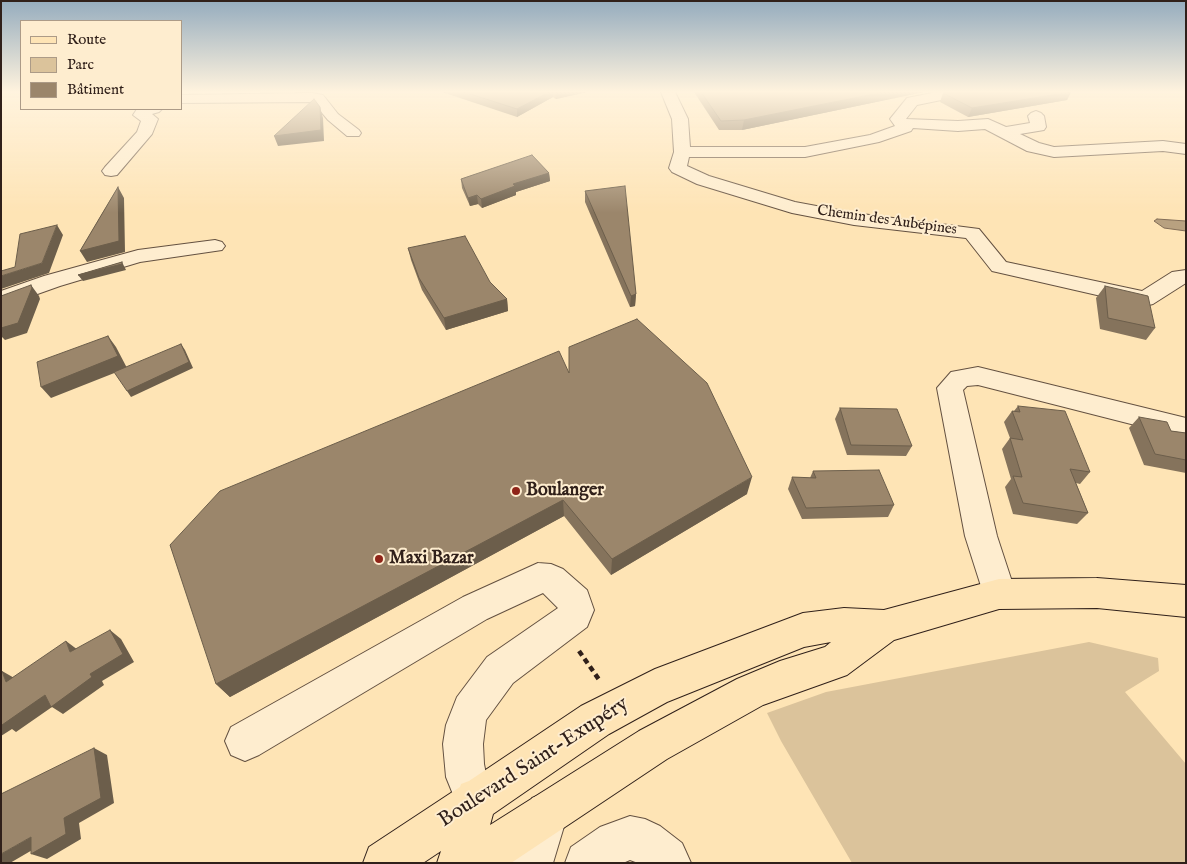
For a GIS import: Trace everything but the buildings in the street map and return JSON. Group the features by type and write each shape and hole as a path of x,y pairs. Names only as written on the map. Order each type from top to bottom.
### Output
{"main road":[{"name":"Boulevard Saint-Exupéry","path":"385,863 476,799 595,720 655,688 804,630 844,624 884,626 999,594 1097,593 1186,601"},
{"path":"474,863 520,830 653,745 703,716 780,679 834,662 884,626"},
{"path":"458,863 476,799"}],"street":[{"path":"111,171 145,132"},
{"name":"Chemin des Aubépines","path":"681,132 682,152 678,168 703,180 792,207 854,219 972,233 999,267 1144,300 1180,277 1186,276"},
{"path":"682,152 742,153 822,150 873,140 893,132"},
{"path":"1003,132 1033,147 1054,152 1164,146 1186,149"},
{"path":"1,300 12,294 44,283 138,256 215,246"},
{"path":"999,594 981,536 950,388 960,378 978,376 1186,428"},
{"path":"245,741 475,608 538,578 551,579 575,601 578,610 575,616 500,670 470,710 465,726 463,744 464,764 466,777 476,799"},
{"path":"531,863 548,813"},
{"path":"587,863 615,842 630,838 645,841 667,858 669,863"}],"path":[{"path":"577,649 594,672"}],"green space":[{"path":"1089,642 1158,658 1159,671 1125,692 1186,764 1186,863 852,863 781,741 767,713 826,692"}],"shaded area":[{"path":"1157,219 1186,221 1186,231 1164,228 1154,221"}],"place":[{"name":"Boulanger","path":"516,491"},
{"name":"Maxi Bazar","path":"379,559"}]}
